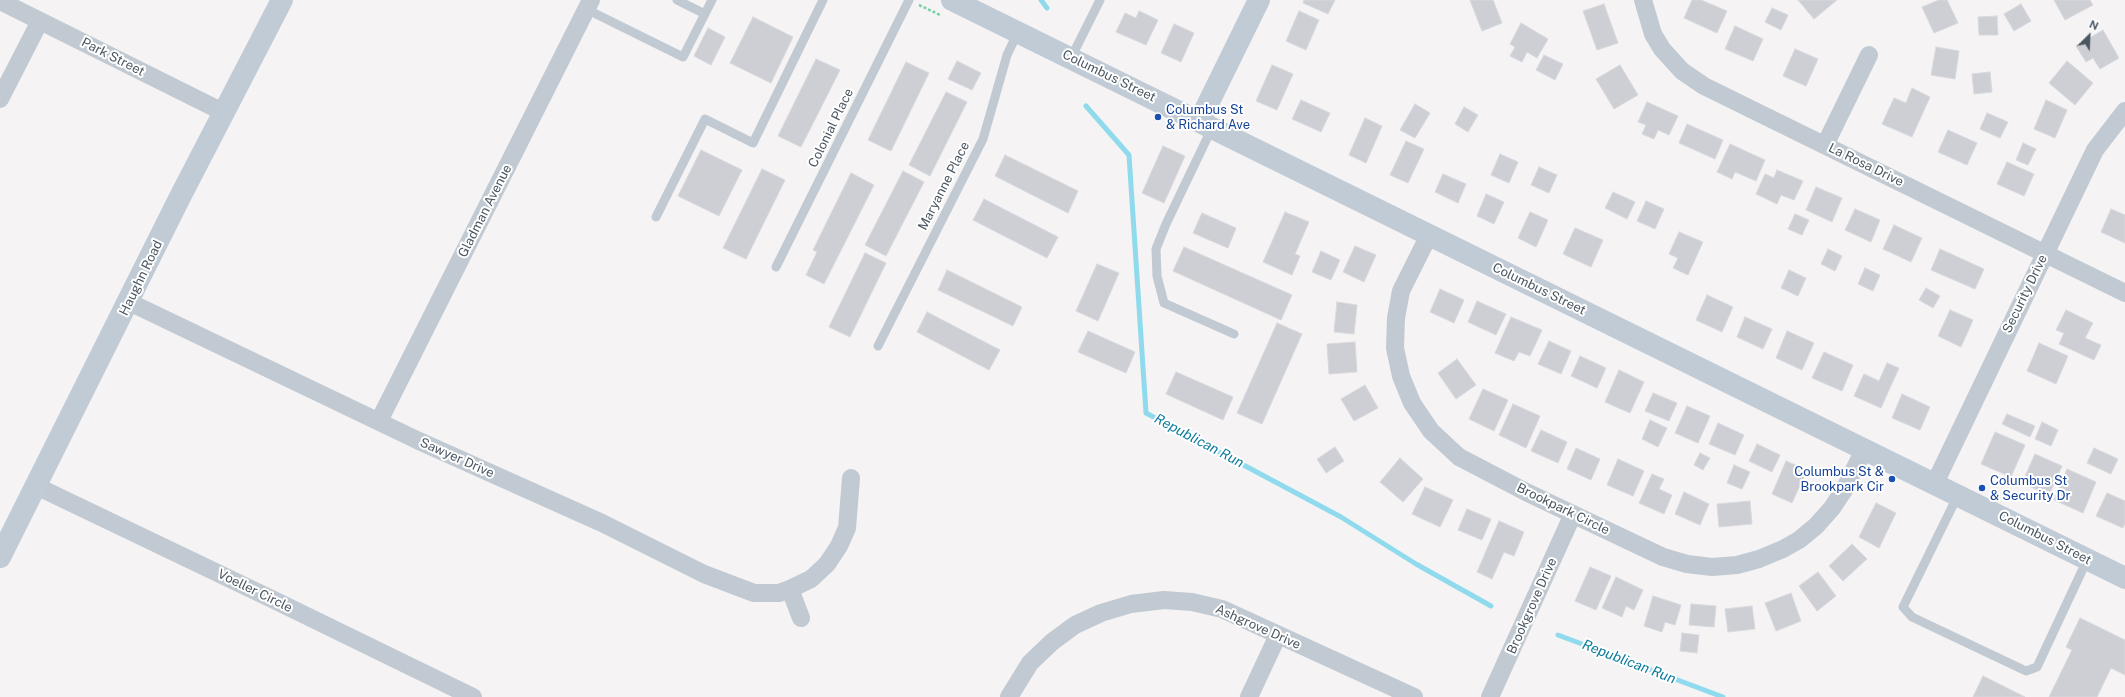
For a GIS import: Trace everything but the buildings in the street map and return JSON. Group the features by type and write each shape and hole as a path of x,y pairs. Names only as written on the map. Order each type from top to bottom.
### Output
{"main road":[{"name":"Haughn Road","path":"0,557 129,302 180,197 225,113 282,0"},
{"name":"Columbus Street","path":"952,0 1864,450 1935,483 2125,578"},
{"path":"1206,124 1259,0"}],"street":[{"name":"La Rosa Drive","path":"1643,0 1653,34 1662,49 1682,71 1704,86 2125,293"},
{"name":"Park Street","path":"0,1 225,113"},
{"name":"Gladman Avenue","path":"379,421 589,5"},
{"path":"0,99 40,21"},
{"path":"1825,145 1869,55"},
{"name":"Security Drive","path":"1935,483 2095,150 2125,111"},
{"name":"Brookpark Circle","path":"1429,235 1401,291 1396,318 1396,348 1401,376 1412,403 1431,430 1459,457 1573,514 1663,557 1687,564 1712,567 1737,565 1783,550 1799,540 1816,526 1832,508 1844,490 1864,450"},
{"name":"Sawyer Drive","path":"129,302 379,421 741,590 766,594 790,589 811,579 820,572 839,546 847,528 850,478"},
{"name":"Voeller Circle","path":"36,486 276,600 473,697"},
{"name":"Brookgrove Drive","path":"1490,697 1573,514"},
{"path":"790,589 801,618"},
{"name":"Ashgrove Drive","path":"1009,697 1030,663 1075,625 1095,616 1131,604 1164,600 1192,602 1222,609 1414,697"},
{"path":"1249,697 1278,635"}],"lane":[{"path":"678,0 705,14"},
{"path":"589,5 684,57 712,0"},
{"path":"656,217 705,119 753,143 823,0"},
{"name":"Colonial Place","path":"776,267 909,0"},
{"path":"1071,58 1100,0"},
{"name":"Maryanne Place","path":"878,346 983,139 1007,55 1018,32"},
{"path":"1206,124 1156,249 1157,276 1164,303 1234,334"},
{"path":"1958,495 1903,607 1912,617 2026,671 2037,667 2088,560"}],"waterway":[{"name":"Republican Run","path":"1041,0 1047,8"},
{"name":"Republican Run","path":"1086,106 1129,155 1146,413 1341,517 1416,564 1491,606"},
{"name":"Republican Run","path":"1558,635 1723,697"}],"place":[{"name":"Columbus St & Richard Ave","path":"1158,117"},
{"name":"Columbus St & Brookpark Cir","path":"1892,479"},
{"name":"Columbus St & Security Dr","path":"1982,488"}]}
